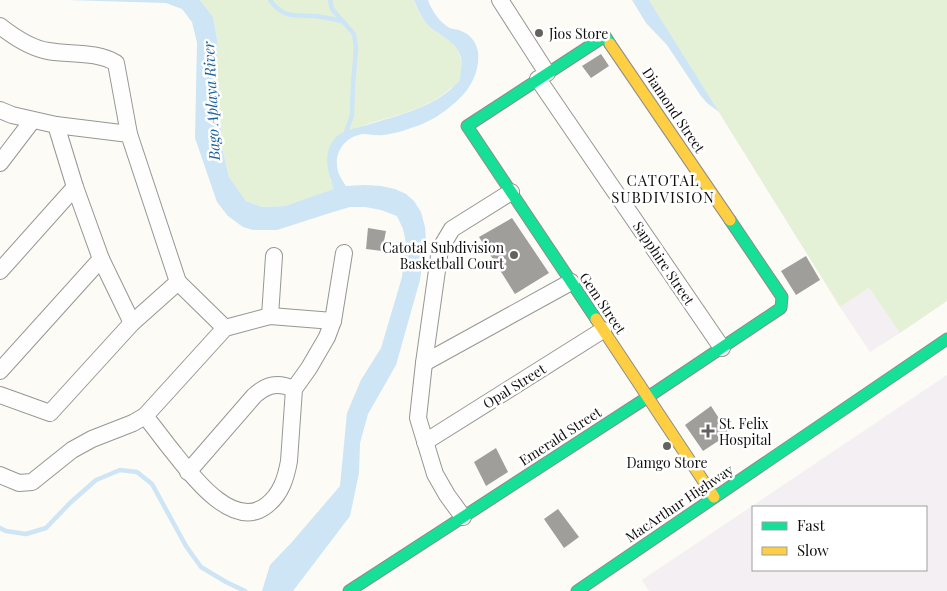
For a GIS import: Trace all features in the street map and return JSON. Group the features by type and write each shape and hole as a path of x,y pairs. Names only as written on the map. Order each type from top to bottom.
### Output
{"main road":[{"name":"Diamond Street","path":"543,76 605,36 780,292 782,303"},
{"name":"Gem Street","path":"543,76 467,126 714,497"},
{"name":"Emerald Street","path":"350,591 782,308 782,303"},
{"name":"MacArthur Highway","path":"577,591 947,339"}],"street":[{"name":"Sapphire Street","path":"500,0 543,76 722,348"},
{"path":"0,26 22,42 45,51 96,56 116,63 129,134 178,282 225,328"},
{"path":"0,110 12,116 56,126 129,134"},
{"path":"0,163 32,121"},
{"path":"56,126 100,259 132,323"},
{"path":"0,271 75,186"},
{"path":"463,517 434,474 418,418 440,248 452,229 511,192"},
{"path":"145,416 188,472 212,496 230,508 239,511 255,512 263,508 277,494 287,473 294,390 327,337 332,321 344,253"},
{"path":"270,316 274,256"},
{"path":"0,371 100,259"},
{"path":"0,395 50,413 132,323 178,282"},
{"path":"424,363 571,282"},
{"path":"0,475 19,483 32,482 72,450 92,439 134,423 145,416 225,328 270,316 332,321"},
{"name":"Opal Street","path":"425,442 603,330"},
{"path":"188,472 261,389 279,385 294,390"}],"shaded area":[{"path":"869,288 900,333 870,352 840,307"},
{"path":"947,375 947,591 649,591 642,580 752,506 752,571 927,571 927,506 752,506"}],"green space":[{"path":"200,0 414,0 426,23 457,47 461,61 460,77 457,83 442,95 423,106 353,129 336,138 330,179 335,189 285,206 262,207 246,201 229,177 222,147 217,73 217,39 213,17"},
{"path":"649,0 947,0 947,301 900,333 869,288 840,307"}],"water":[{"name":"Bago Aplaya River","path":"67,0 200,0 213,17 217,39 217,73 222,147 229,177 246,201 262,207 285,206 334,189 328,170 327,157 335,138 350,130 422,107 442,96 459,81 461,58 459,52 451,42 427,24 414,0 428,0 433,11 442,22 449,28 466,34 476,44 478,65 472,82 465,93 447,110 426,123 392,134 364,134 353,137 344,144 338,154 337,168 346,186 365,185 395,189 406,194 414,201 421,212 426,240 420,280 396,365 368,414 360,443 359,473 350,516 293,591 262,591 270,565 340,486 347,413 361,380 381,348 402,277 406,243 403,229 397,216 365,207 350,207 277,230 253,230 243,227 228,216 217,202 195,138 197,43 192,22 182,9 166,3"},
{"path":"632,0 649,0 719,112 701,96 667,45 646,23"}],"building":[{"path":"601,54 609,66 591,78 582,66"},
{"name":"Catotal Subdivision Basketball Court","path":"512,218 549,273 515,294 479,237"},
{"path":"368,228 386,231 382,251 366,249"},
{"path":"806,256 820,280 796,295 781,271"},
{"name":"St. Felix Hospital","path":"711,406 729,434 703,451 685,425"},
{"path":"496,448 508,472 486,486 474,462"},
{"path":"558,509 579,537 564,548 544,519"}],"waterway":[{"path":"270,0 276,7 288,14 342,21"},
{"path":"330,0 332,9 354,34 356,48 352,115 345,135"},
{"path":"0,528 6,531 26,534 46,528 96,480 120,470 137,472 152,484 186,546 201,567 245,591"}],"traffic: fast":[{"path":"596,319 467,126 605,36 610,44"},
{"path":"349,591 648,397 781,308 782,297 730,220"},
{"path":"577,591 947,339"}],"traffic: slow":[{"path":"610,44 730,220"},
{"path":"596,319 714,497"}],"place":[{"name":"Jios Store","path":"539,33"},
{"name":"Catotal Subdivision Basketball Court","path":"514,255"},
{"name":"St. Felix Hospital","path":"708,431"},
{"name":"Damgo Store","path":"667,446"}],"district":[{"name":"CATOTAL SUBDIVISION","path":"663,188"}]}
